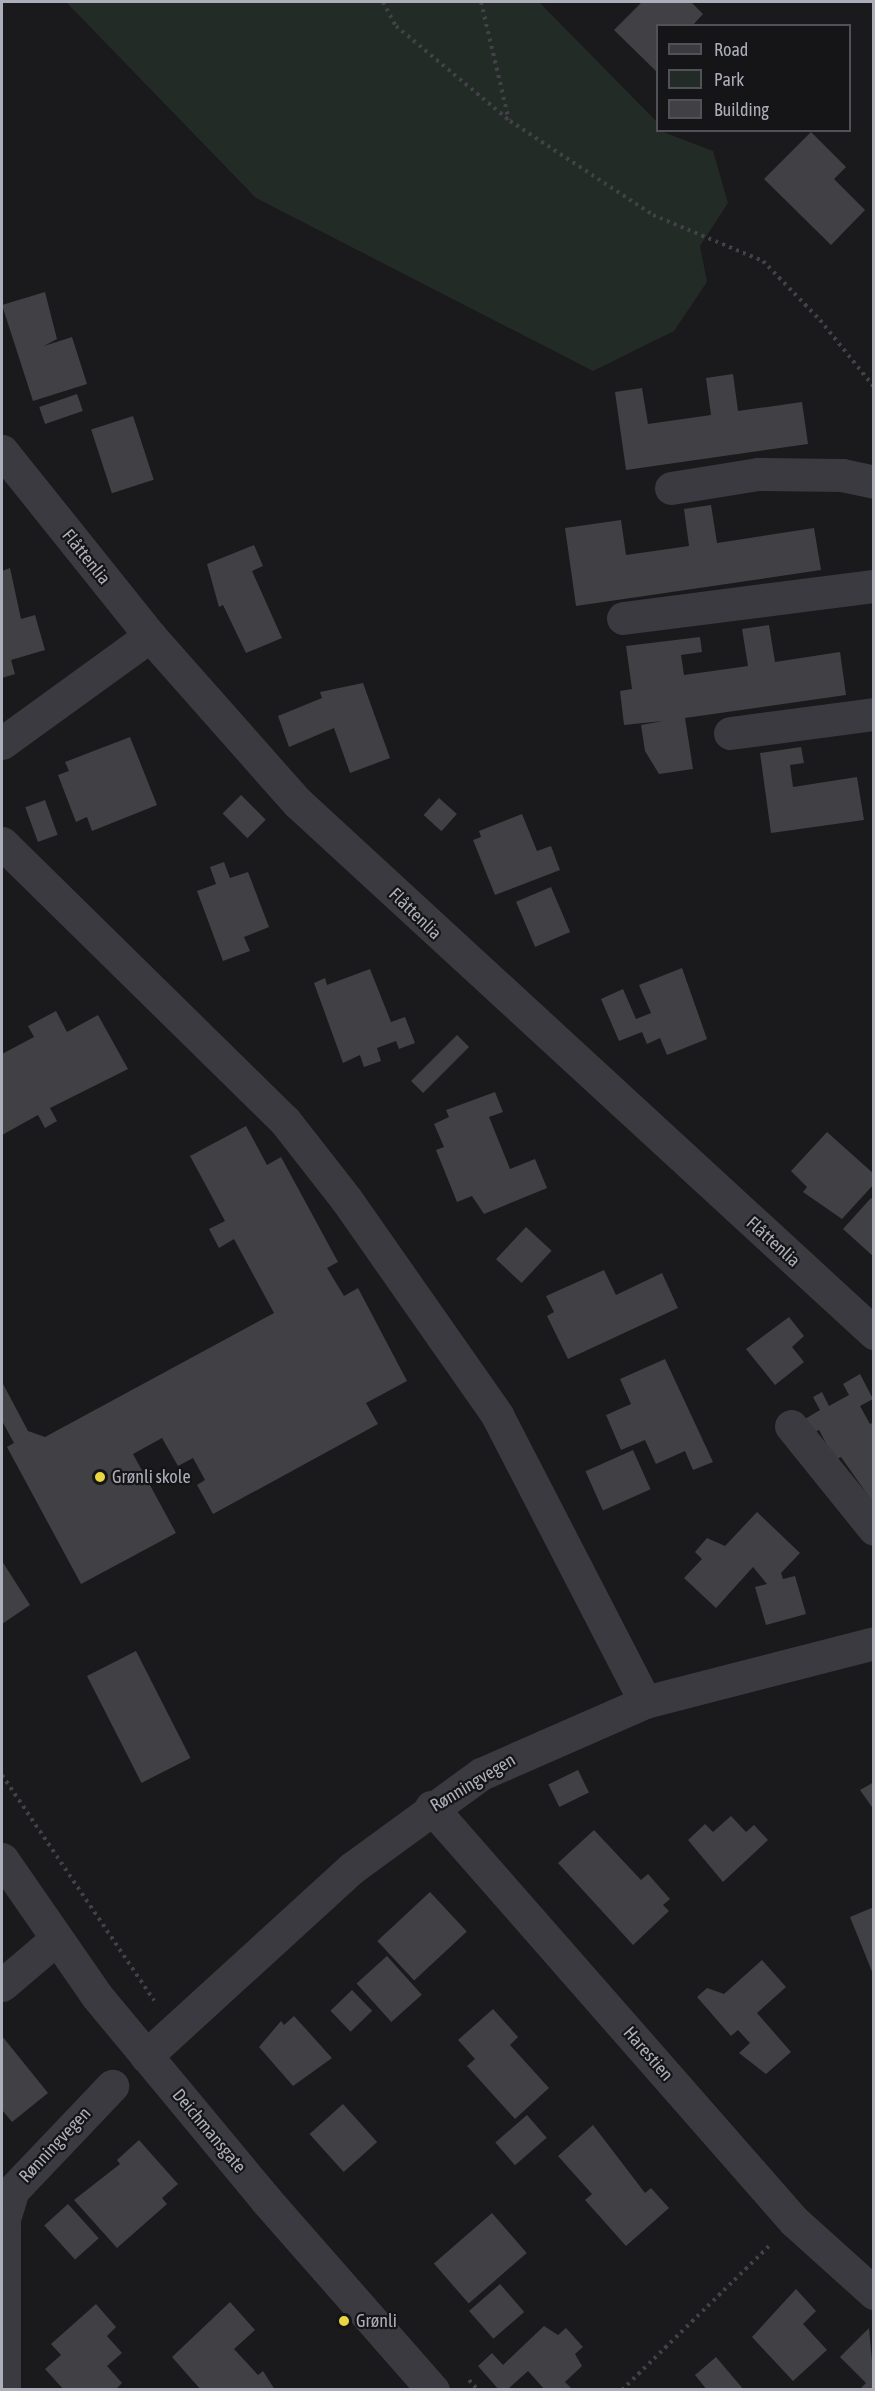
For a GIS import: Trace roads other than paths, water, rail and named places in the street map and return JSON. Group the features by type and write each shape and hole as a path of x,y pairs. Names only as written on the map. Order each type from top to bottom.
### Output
{"street":[{"name":"Flåttenlia","path":"2,451 150,636 298,803 873,1333"},
{"path":"671,488 758,474 842,475 873,482"},
{"path":"623,618 873,586"},
{"path":"2,743 150,636"},
{"path":"730,733 873,714"},
{"path":"2,843 285,1121 346,1199 497,1415 645,1702"},
{"path":"791,1426 873,1529"},
{"name":"Rønningvegen","path":"146,2056 352,1868 430,1807 481,1774 645,1702 873,1643"},
{"name":"Harestien","path":"430,1807 794,2221 873,2293"},
{"name":"Deichmansgate","path":"2,1860 56,1939 146,2056 433,2390"},
{"path":"8,1964 56,1939"},
{"name":"Rønningvegen","path":"4,2390 4,2219 13,2190 112,2086"}],"place":[{"name":"Grønli skole","path":"100,1477"},
{"name":"Grønli","path":"344,2321"}]}
